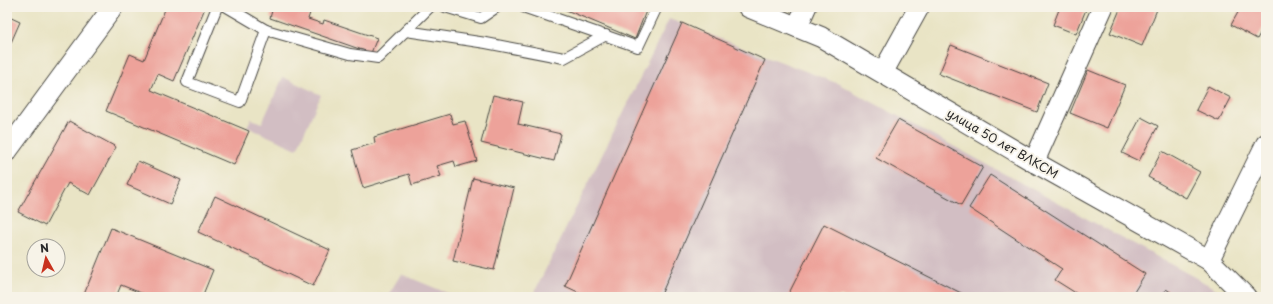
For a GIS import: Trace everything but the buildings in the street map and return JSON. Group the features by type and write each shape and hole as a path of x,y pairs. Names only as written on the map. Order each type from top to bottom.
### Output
{"street":[{"path":"7,152 113,7"},
{"name":"улица 50 лет ВЛКСМ","path":"748,7 821,37 1034,162 1209,260 1246,297"},
{"path":"797,27 806,7"},
{"path":"883,72 918,7"},
{"path":"1034,162 1103,7"},
{"path":"1209,260 1266,144"}],"lane":[{"path":"217,7 187,82 240,102 266,30"},
{"path":"227,7 266,30 350,54 378,58 430,7"},
{"path":"445,7 482,18 497,7"},
{"path":"523,7 638,47 657,7"},
{"path":"406,32 486,43 564,58 606,36"}],"shaded area":[{"path":"669,19 839,84 1231,297 532,297"},
{"path":"283,77 321,95 297,149 247,127 251,119 262,123"},
{"path":"401,274 457,297 387,297"}]}
